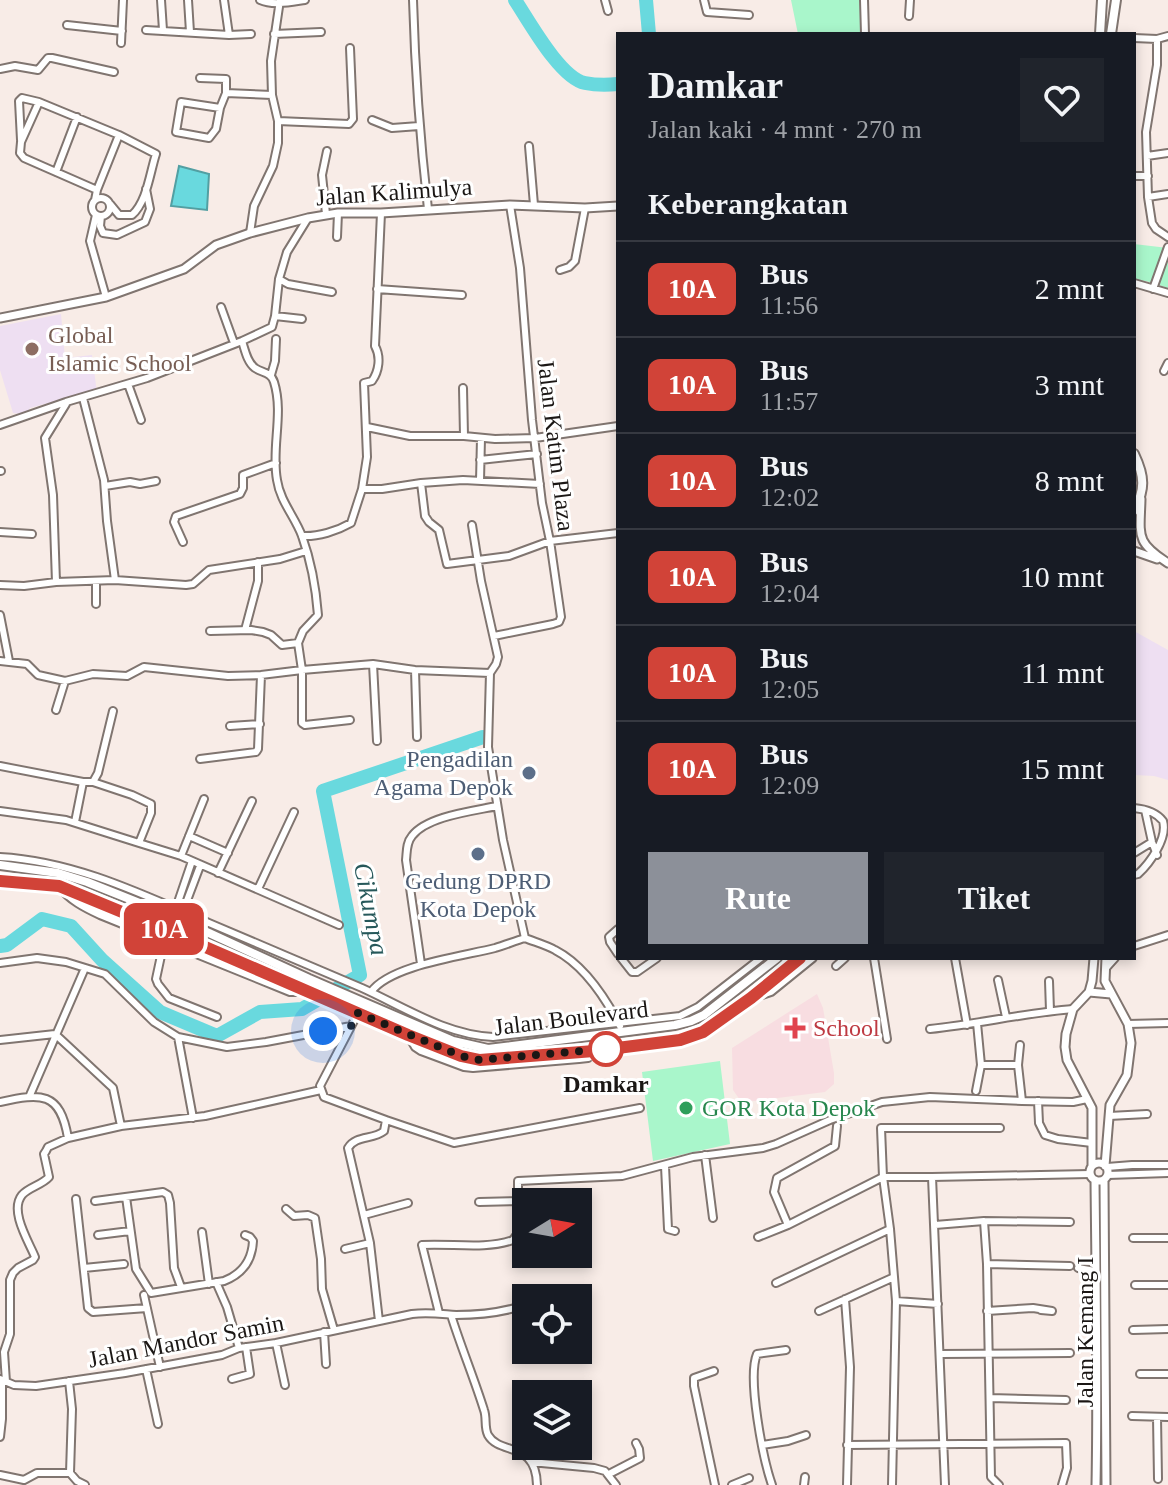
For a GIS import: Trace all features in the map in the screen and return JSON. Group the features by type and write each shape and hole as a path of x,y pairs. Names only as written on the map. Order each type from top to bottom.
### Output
{"main road":[{"path":"1100,32 1102,0"},
{"path":"1111,32 1116,0"},
{"path":"1136,460 1143,482 1137,500"},
{"name":"Jalan Boulevard","path":"0,865 58,873 178,914 309,979 453,1041 488,1049 691,1021 704,1015 774,960"},
{"name":"Jalan Boulevard","path":"0,881 59,886 408,1035 461,1056 480,1060 680,1040 703,1032 797,960"},
{"path":"303,989 309,979"},
{"path":"642,1030 646,1044"}],"street":[{"path":"121,43 123,0"},
{"path":"161,0 163,30"},
{"path":"188,0 190,32"},
{"path":"224,0 229,35"},
{"path":"260,0 305,0"},
{"path":"413,0 419,126 428,209"},
{"path":"605,0 608,11"},
{"path":"704,0 707,12 749,15"},
{"path":"864,0 865,32"},
{"path":"909,16 910,0"},
{"path":"250,233 254,206 273,166 278,143 271,61 280,2"},
{"path":"67,25 122,31"},
{"path":"146,30 251,34"},
{"path":"274,34 321,32"},
{"path":"1136,38 1168,36"},
{"path":"1157,39 1157,65 1146,132 1148,197 1152,223 1168,237"},
{"path":"278,121 349,124 353,119 350,48"},
{"path":"0,69 15,66 38,70 48,58 52,58 114,72"},
{"path":"200,78 226,79 226,93 216,129 209,138 176,132 181,102 220,108"},
{"path":"226,93 272,95"},
{"path":"95,200 104,198 119,215 132,215 137,211 146,189 156,154 77,117 22,98 19,101 19,130 20,153 24,158 97,190"},
{"path":"21,142 39,102"},
{"path":"56,172 77,117"},
{"path":"372,120 392,128 419,126"},
{"path":"119,135 97,190 93,209 99,216 103,233 117,235 145,222 150,209 146,189"},
{"path":"529,146 534,205"},
{"path":"326,214 322,175 327,151"},
{"path":"1147,156 1168,153"},
{"path":"1136,176 1148,176"},
{"path":"1148,197 1168,194"},
{"path":"99,216 108,214 110,204"},
{"name":"Jalan Kalimulya","path":"0,318 106,297 184,269 216,245 326,214 510,205 616,206"},
{"name":"Jalan Katim Plaza","path":"494,636 559,622 561,617 540,484 520,268 510,205"},
{"path":"560,270 575,261 585,208"},
{"path":"337,237 338,213"},
{"path":"302,536 341,529 351,523 362,489 367,457 364,383 372,381 377,375 379,354 375,346 381,213"},
{"path":"99,216 90,241 106,297"},
{"path":"0,425 128,384 272,327 279,279 287,252 308,218"},
{"path":"1153,289 1168,247"},
{"path":"279,279 288,284 332,292"},
{"path":"1136,284 1168,293"},
{"path":"377,289 462,295"},
{"path":"221,307 253,367 271,375"},
{"path":"275,316 302,319"},
{"path":"276,339 271,375 278,416 276,480 302,536 318,615 303,631 298,643 302,670 302,723 350,720"},
{"path":"1164,371 1168,363"},
{"path":"128,384 141,420"},
{"path":"463,388 464,436"},
{"path":"83,398 105,486 115,580"},
{"path":"56,582 53,495 45,438 66,402"},
{"path":"367,427 410,436 535,438 616,426"},
{"path":"480,481 481,438"},
{"path":"480,460 537,454"},
{"path":"183,542 174,522 176,516 240,494 243,475 276,463"},
{"path":"105,486 156,481"},
{"path":"362,489 480,481 540,484"},
{"path":"421,483 425,516 439,530 447,564 509,556 550,541 616,533"},
{"path":"1137,500 1142,539 1151,552 1167,562"},
{"path":"472,525 498,657 490,673 488,747 525,938"},
{"path":"0,532 32,534"},
{"path":"0,585 115,580 186,585 193,584 209,570 280,559 306,551"},
{"path":"1136,552 1167,562"},
{"path":"245,630 258,581 258,562"},
{"path":"96,581 96,604"},
{"path":"0,615 9,661"},
{"path":"210,631 263,632 282,645 298,643"},
{"path":"0,661 27,664 38,675 65,681 93,674 127,676 144,667 228,676 373,664 415,670 490,673"},
{"path":"373,664 377,741"},
{"path":"415,670 417,737"},
{"path":"200,759 256,752 261,675"},
{"path":"56,710 65,681"},
{"path":"93,782 113,711"},
{"path":"230,726 260,724"},
{"path":"0,766 93,782 151,804 151,813 139,843"},
{"path":"75,822 83,782"},
{"path":"181,856 204,799"},
{"path":"218,873 252,801"},
{"path":"421,964 407,844 412,835 429,824 460,813 497,806"},
{"path":"1136,808 1161,818 1168,834 1157,855 1136,874"},
{"path":"1145,810 1157,855"},
{"path":"0,811 75,822 181,856 339,925"},
{"path":"258,889 294,812"},
{"path":"189,836 228,853"},
{"path":"1136,852 1152,842"},
{"path":"0,857 59,866 117,883 178,914 476,1037 680,1016 698,1007 758,960"},
{"path":"178,914 192,861"},
{"path":"200,866 192,889 169,931 156,979 169,998 217,1017"},
{"path":"59,886 64,894 85,908 165,942 290,992 303,989"},
{"path":"183,886 192,889"},
{"path":"616,931 609,937 616,951"},
{"path":"1136,945 1168,935"},
{"path":"371,992 387,979 421,964 496,948 525,938 556,950 570,961 599,991 624,1032"},
{"path":"0,963 37,958 66,962 105,974 154,1022 178,1037 227,1047 351,1026"},
{"path":"622,960 629,970 637,972 654,960"},
{"path":"757,993 771,992 811,960"},
{"path":"836,966 843,960"},
{"path":"874,960 887,1039"},
{"path":"955,960 967,1025"},
{"name":"Jalan Kemang I","path":"1096,1485 1098,1351 1095,1271 1100,1173 1110,1105 1127,1075 1131,1043 1128,1024 1105,981 1108,961"},
{"path":"930,1029 1073,1009 1089,992 1094,962"},
{"path":"30,1095 85,968"},
{"path":"998,980 1006,1017"},
{"path":"1049,981 1050,1011"},
{"path":"1089,992 1111,994"},
{"name":"Jalan Kemang I","path":"1073,1009 1066,1034 1067,1060 1092,1108 1092,1143 1100,1173 1106,1485"},
{"path":"358,1013 321,1083 324,1097 454,1143 640,1108"},
{"path":"976,1091 981,1065 977,1023"},
{"path":"1128,1024 1168,1023"},
{"path":"0,1040 55,1034 113,1088 121,1126"},
{"path":"178,1037 193,1118"},
{"path":"1020,1045 1018,1065 1022,1101"},
{"path":"981,1065 1018,1065"},
{"path":"0,1437 4,1352 10,1334 10,1280 13,1273 35,1257 23,1235 19,1202 23,1194 49,1177 44,1154 48,1147 68,1138 121,1126 193,1118 321,1090"},
{"path":"0,1102 30,1095 48,1099 57,1106 63,1117 68,1138"},
{"path":"518,1188 518,1181 622,1176 705,1155 776,1144 830,1120 882,1102 930,1097 1073,1102 1087,1099"},
{"path":"1038,1101 1039,1123 1045,1135 1092,1143"},
{"path":"1092,1108 1110,1105"},
{"path":"1109,1116 1147,1114"},
{"path":"882,1117 883,1177 896,1301 892,1485"},
{"path":"379,1321 370,1243 348,1148 352,1142 380,1134 384,1131 386,1120"},
{"path":"788,1225 774,1192 777,1178 835,1146 837,1126"},
{"path":"881,1128 1000,1128"},
{"path":"705,1155 713,1218"},
{"path":"1100,1173 1132,1165 1168,1165"},
{"path":"665,1166 668,1229 675,1231"},
{"path":"758,1237 883,1177 1168,1173"},
{"path":"932,1177 945,1485"},
{"path":"95,1201 163,1192 168,1195 174,1268 181,1287"},
{"path":"126,1197 136,1269 149,1292 232,1278 246,1265 253,1245 250,1237 245,1235"},
{"path":"76,1199 88,1308 90,1311 147,1308"},
{"path":"479,1202 512,1201"},
{"path":"364,1215 408,1203"},
{"path":"286,1209 294,1216 315,1218 322,1289 334,1330"},
{"path":"935,1225 984,1221 1070,1222"},
{"path":"984,1221 991,1477 999,1485"},
{"path":"776,1283 890,1229"},
{"path":"98,1235 130,1231"},
{"path":"202,1232 212,1283 243,1348 250,1374 232,1379"},
{"path":"1133,1238 1168,1238"},
{"path":"439,1313 422,1245 483,1245 512,1240"},
{"path":"345,1249 370,1243"},
{"path":"84,1268 124,1264"},
{"path":"987,1264 1070,1266"},
{"path":"1078,1268 1095,1271"},
{"path":"819,1311 892,1278"},
{"path":"1135,1285 1168,1285"},
{"path":"144,1295 160,1367"},
{"path":"845,1299 850,1367 847,1485"},
{"path":"896,1301 938,1304"},
{"name":"Jalan Mandor Samin","path":"3,1380 14,1385 36,1386 160,1367 427,1312 451,1315 512,1308"},
{"path":"987,1311 1041,1310"},
{"path":"451,1315 484,1409 488,1435 494,1441 520,1452 531,1462 537,1485"},
{"path":"1133,1330 1168,1329"},
{"path":"324,1332 326,1364"},
{"path":"276,1343 285,1385"},
{"path":"772,1485 762,1445 753,1376 755,1357 761,1353 786,1350"},
{"path":"940,1354 1070,1353"},
{"path":"146,1369 158,1424"},
{"path":"714,1371 697,1375 694,1386 715,1485"},
{"path":"1140,1374 1168,1374"},
{"path":"69,1381 72,1409 70,1473 85,1485"},
{"path":"990,1398 1066,1400"},
{"path":"1132,1416 1168,1417"},
{"path":"1157,1417 1158,1479"},
{"path":"762,1445 806,1435"},
{"path":"609,1474 640,1458 636,1443"},
{"path":"847,1445 1066,1443 1067,1468 1062,1485"},
{"path":"531,1462 594,1468 609,1474 616,1485"},
{"path":"0,1475 24,1483 37,1473 70,1473"},
{"path":"732,1485 749,1478"}],"shaded area":[{"name":"Global Islamic School","path":"61,314 65,358 92,355 97,393 48,403 20,414 13,413 0,370 0,326"},
{"path":"1136,632 1168,650 1168,780 1136,775"},
{"name":"School","path":"817,994 823,1008 834,1084 825,1092 755,1101 740,1100 733,1090 732,1048"}],"green space":[{"path":"791,0 868,0 869,32 798,32"},
{"path":"1136,244 1168,248 1168,288 1136,280"},
{"name":"GOR Kota Depok","path":"720,1061 730,1144 653,1161 642,1072"}],"water":[{"path":"179,166 209,174 207,210 171,206"}],"waterway":[{"path":"515,0 565,71 585,83 616,84"},
{"path":"646,0 649,32"},
{"name":"Cikumpa","path":"0,946 7,945 42,919 71,926 102,960 160,1012 217,1036 260,1012 302,1009 360,975 323,791 483,737"}],"bus line":[{"name":"10A","path":"0,881 59,886 408,1035 461,1056 480,1060 680,1040 712,1027 798,960"}],"place":[{"name":"Global Islamic School","path":"32,349"},
{"name":"Pengadilan Agama Depok","path":"529,773"},
{"name":"Gedung DPRD Kota Depok","path":"478,854"},
{"name":"School","path":"795,1028"},
{"name":"Damkar","path":"606,1049"},
{"name":"GOR Kota Depok","path":"686,1108"}],"route":[{"path":"323,1031 351,1026 358,1013 461,1056 480,1060 606,1049"}]}
